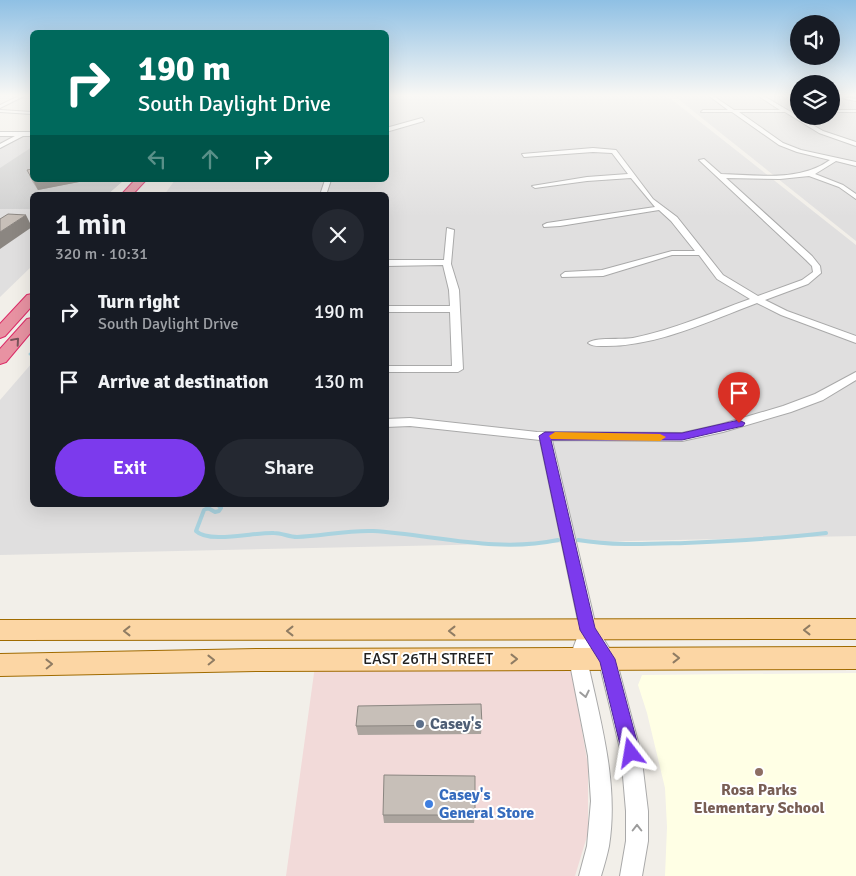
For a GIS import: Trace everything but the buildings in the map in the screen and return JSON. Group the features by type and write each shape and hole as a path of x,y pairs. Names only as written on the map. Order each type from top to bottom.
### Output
{"highway":[{"path":"131,192 146,182"},
{"path":"0,333 30,300"},
{"path":"0,359 30,324"}],"main road":[{"name":"EAST 26TH STREET","path":"0,630 856,630"},
{"name":"EAST 26TH STREET","path":"0,665 258,660 856,658"}],"street":[{"path":"0,146 19,136"},
{"path":"769,136 781,144 799,150 856,164"},
{"path":"830,136 856,144"},
{"path":"524,155 593,150 614,151 632,176 659,208 674,219 720,277 756,300 808,323 856,340"},
{"path":"719,176 797,176 810,174 835,159"},
{"path":"593,343 621,343 658,336 805,282 814,276 818,270 810,258 702,160"},
{"path":"810,174 841,186 856,197"},
{"path":"535,186 587,179 632,176"},
{"path":"547,224 560,224 659,208"},
{"path":"389,369 458,369 454,290 447,262 450,230"},
{"path":"565,275 603,272 672,253 700,253"},
{"path":"389,263 447,262"},
{"path":"389,309 455,309"},
{"path":"389,423 410,422 482,431 545,436 668,438 696,435 769,414 819,397 856,375"},
{"path":"545,436 588,630 607,659 631,753 635,785 637,841 631,876"},
{"path":"588,630 578,659 598,756 600,780 598,846 590,876"}],"shaded area":[{"path":"0,136 30,136 30,182 122,182 110,192 30,192 30,268 0,297"},
{"path":"389,136 718,136 856,245 856,536 0,555 0,400 30,365 30,507 389,507 389,192 166,192 174,182 389,182"},
{"path":"724,136 856,136 856,241"},
{"path":"30,148 30,182 122,182 110,192 30,192 30,209 0,209 0,168"},
{"path":"315,666 571,669 588,765 588,833 575,876 286,876"},
{"name":"Rosa Parks Elementary School","path":"856,673 856,876 665,876 667,827 665,788 647,713 638,685 642,675"}],"waterway":[{"path":"220,507 219,511 215,512 208,508 204,510 196,531 211,537 266,533 297,537 373,531 466,542 512,545 558,540"},
{"path":"578,540 618,544 658,544 756,540 826,533"}],"slow traffic":[{"path":"555,436 660,437"}],"place":[{"name":"Casey's","path":"420,724"},
{"name":"Rosa Parks Elementary School","path":"759,772"},
{"name":"Casey's General Store","path":"429,804"}],"route":[{"path":"631,753 607,659 588,630 545,436 668,438 696,435 739,423"}]}
